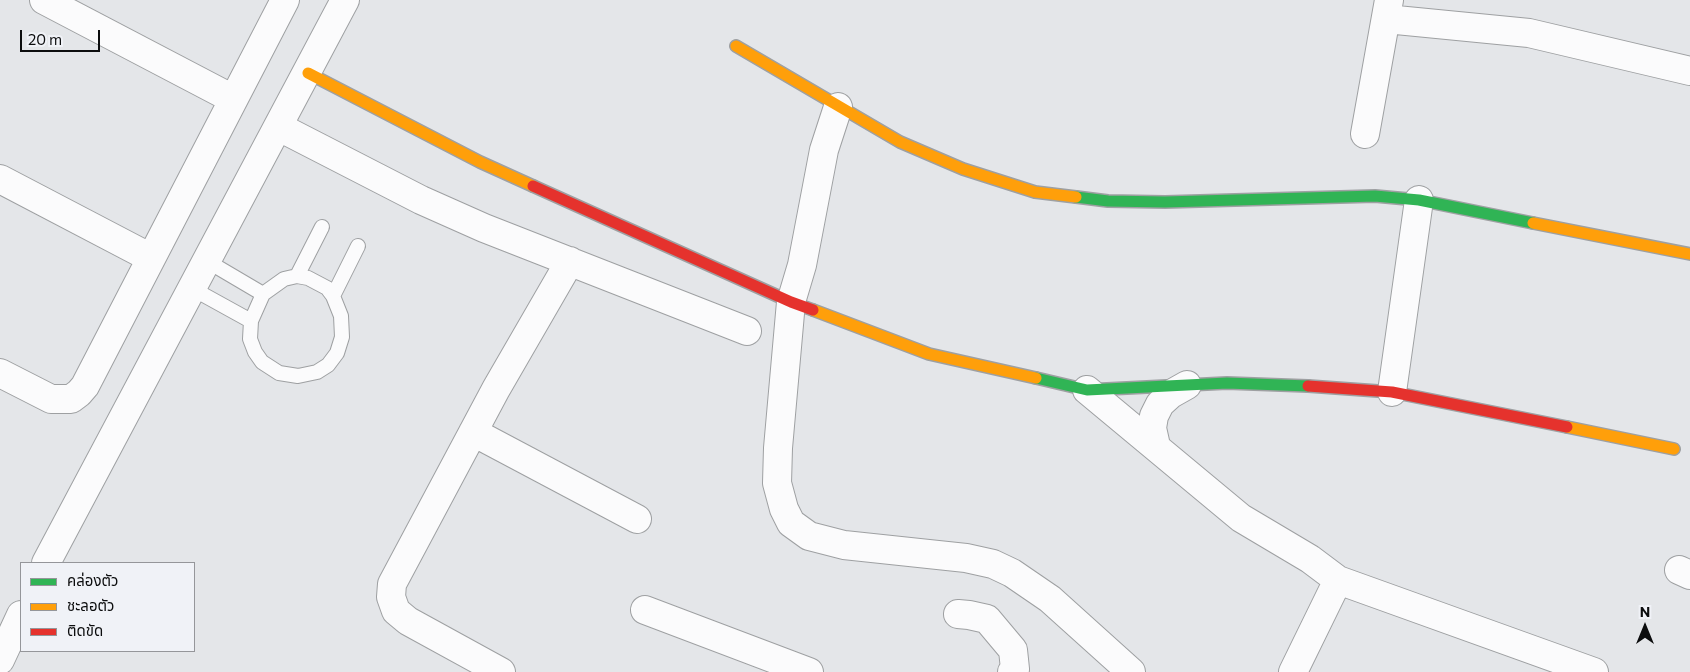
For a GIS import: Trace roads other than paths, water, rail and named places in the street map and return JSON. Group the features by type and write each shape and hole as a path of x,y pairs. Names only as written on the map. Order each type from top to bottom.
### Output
{"street":[{"path":"44,0 233,99"},
{"path":"0,373 50,399 71,399 79,393 285,0"},
{"path":"47,562 308,73 345,0"},
{"path":"1365,134 1387,10 1529,33 1690,71"},
{"path":"736,46 900,142 964,169 1035,192 1108,201 1165,202 1375,196 1419,200 1690,254"},
{"path":"308,73 480,162 791,302 929,354 1087,390 1228,384 1334,386 1392,392 1674,449"},
{"path":"838,107 824,150 802,265 791,302 778,448 778,483 784,509 791,523 809,536 844,545 966,558 993,564 1012,572 1050,599 1131,672"},
{"path":"279,127 421,200 484,228 747,331"},
{"path":"0,179 151,258"},
{"path":"1392,392 1419,200"},
{"path":"501,672 408,622 396,611 391,597 392,584 473,432 570,261"},
{"path":"1156,446 1152,428 1154,416 1160,404 1171,394 1187,385"},
{"path":"1087,390 1241,518 1310,559 1338,580 1594,672"},
{"path":"473,432 637,519"},
{"path":"1293,672 1338,580"},
{"path":"645,610 809,672"},
{"path":"958,614 987,619 1013,650 1015,669 1012,672"},
{"path":"0,660 20,617"}],"lane":[{"path":"297,276 322,227"},
{"path":"334,296 358,246"},
{"path":"207,261 263,294"},
{"path":"297,276 308,278 327,288 334,296 341,316 342,337 337,353 328,365 317,372 298,376 279,373 262,362 255,352 250,339 251,321 263,294 284,279 297,276"},
{"path":"193,289 251,321"}]}
